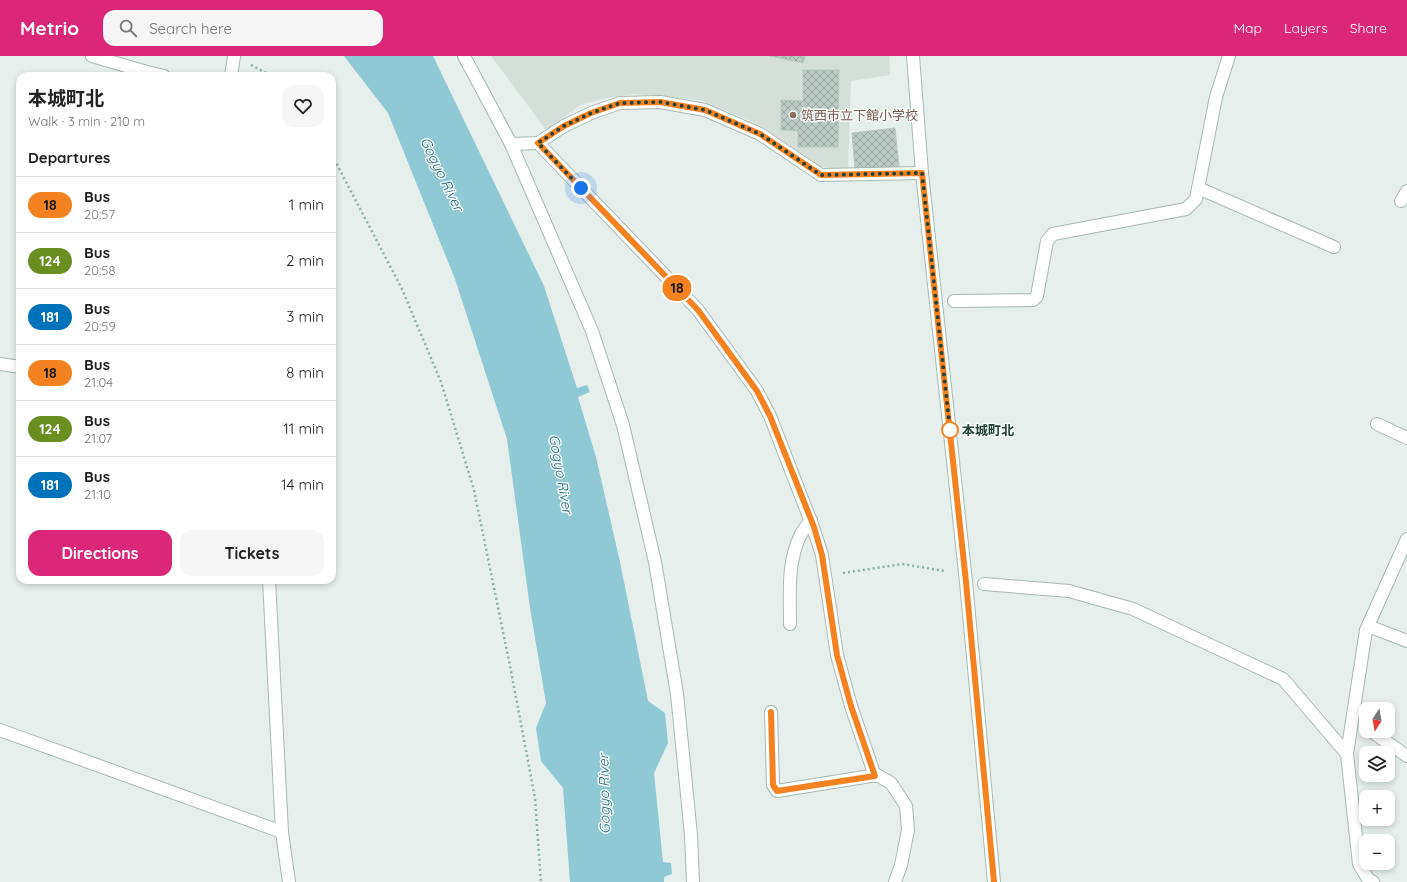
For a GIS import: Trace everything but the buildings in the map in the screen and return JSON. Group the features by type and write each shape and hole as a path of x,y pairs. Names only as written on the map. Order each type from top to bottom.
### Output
{"street":[{"path":"92,56 141,72"},
{"path":"232,72 234,56"},
{"path":"464,56 511,144 592,331 623,425 655,562 678,694 691,835 693,882"},
{"path":"913,56 922,173 966,574 994,882"},
{"path":"954,302 1033,300 1037,296 1047,241 1052,234 1186,209 1196,199 1216,97 1229,56"},
{"path":"511,144 538,143 564,126 598,110 620,103 660,102 705,110 760,134 821,175 922,173"},
{"path":"538,143 698,310 757,391 770,416 811,520 822,555 837,655 851,706 875,776"},
{"path":"1198,188 1334,247"},
{"path":"0,364 16,366"},
{"path":"1377,424 1407,438"},
{"path":"790,624 790,575 792,560 801,535 811,520"},
{"path":"1373,882 1368,879 1359,864 1347,754 1366,630 1407,539"},
{"path":"269,584 282,832 288,882"},
{"path":"984,584 1069,591 1133,609 1283,679 1347,754"},
{"path":"1368,626 1407,641"},
{"path":"771,712 773,785 777,791 877,775 891,783 906,806 908,830 901,865 895,882"},
{"path":"1353,718 1359,722"},
{"path":"0,730 282,832"},
{"path":"1381,738 1407,756"}],"path":[{"path":"250,65 264,72"},
{"path":"336,161 402,289 441,382 474,490 535,798 541,882"},
{"path":"838,574 902,564 945,571"}],"shaded area":[{"name":"筑西市立下館小学校","path":"491,56 889,56 890,75 851,81 848,170 821,167 758,124 703,101 666,96 632,94 606,98 580,105 547,131"}],"water":[{"name":"Gogyo River","path":"344,56 433,56 544,286 577,388 587,385 590,392 578,397 596,457 620,562 648,701 665,713 668,743 654,773 663,862 671,863 672,874 664,877 664,882 570,882 563,788 541,761 536,728 546,703 530,608 507,439 455,279 388,113"}],"bus line":[{"name":"18","path":"771,712 773,785 777,791 875,776 851,706 837,655 822,555 814,527 770,416 757,391 698,310 538,143 564,126 591,113 620,103 660,102 705,110 760,134 821,175 922,173 966,582 994,882"}],"place":[{"name":"筑西市立下館小学校","path":"793,115"},
{"name":"本城町北","path":"950,430"}],"route":[{"path":"581,188 538,143 564,126 591,113 620,103 660,102 705,110 760,134 821,175 922,173 950,430"}]}
